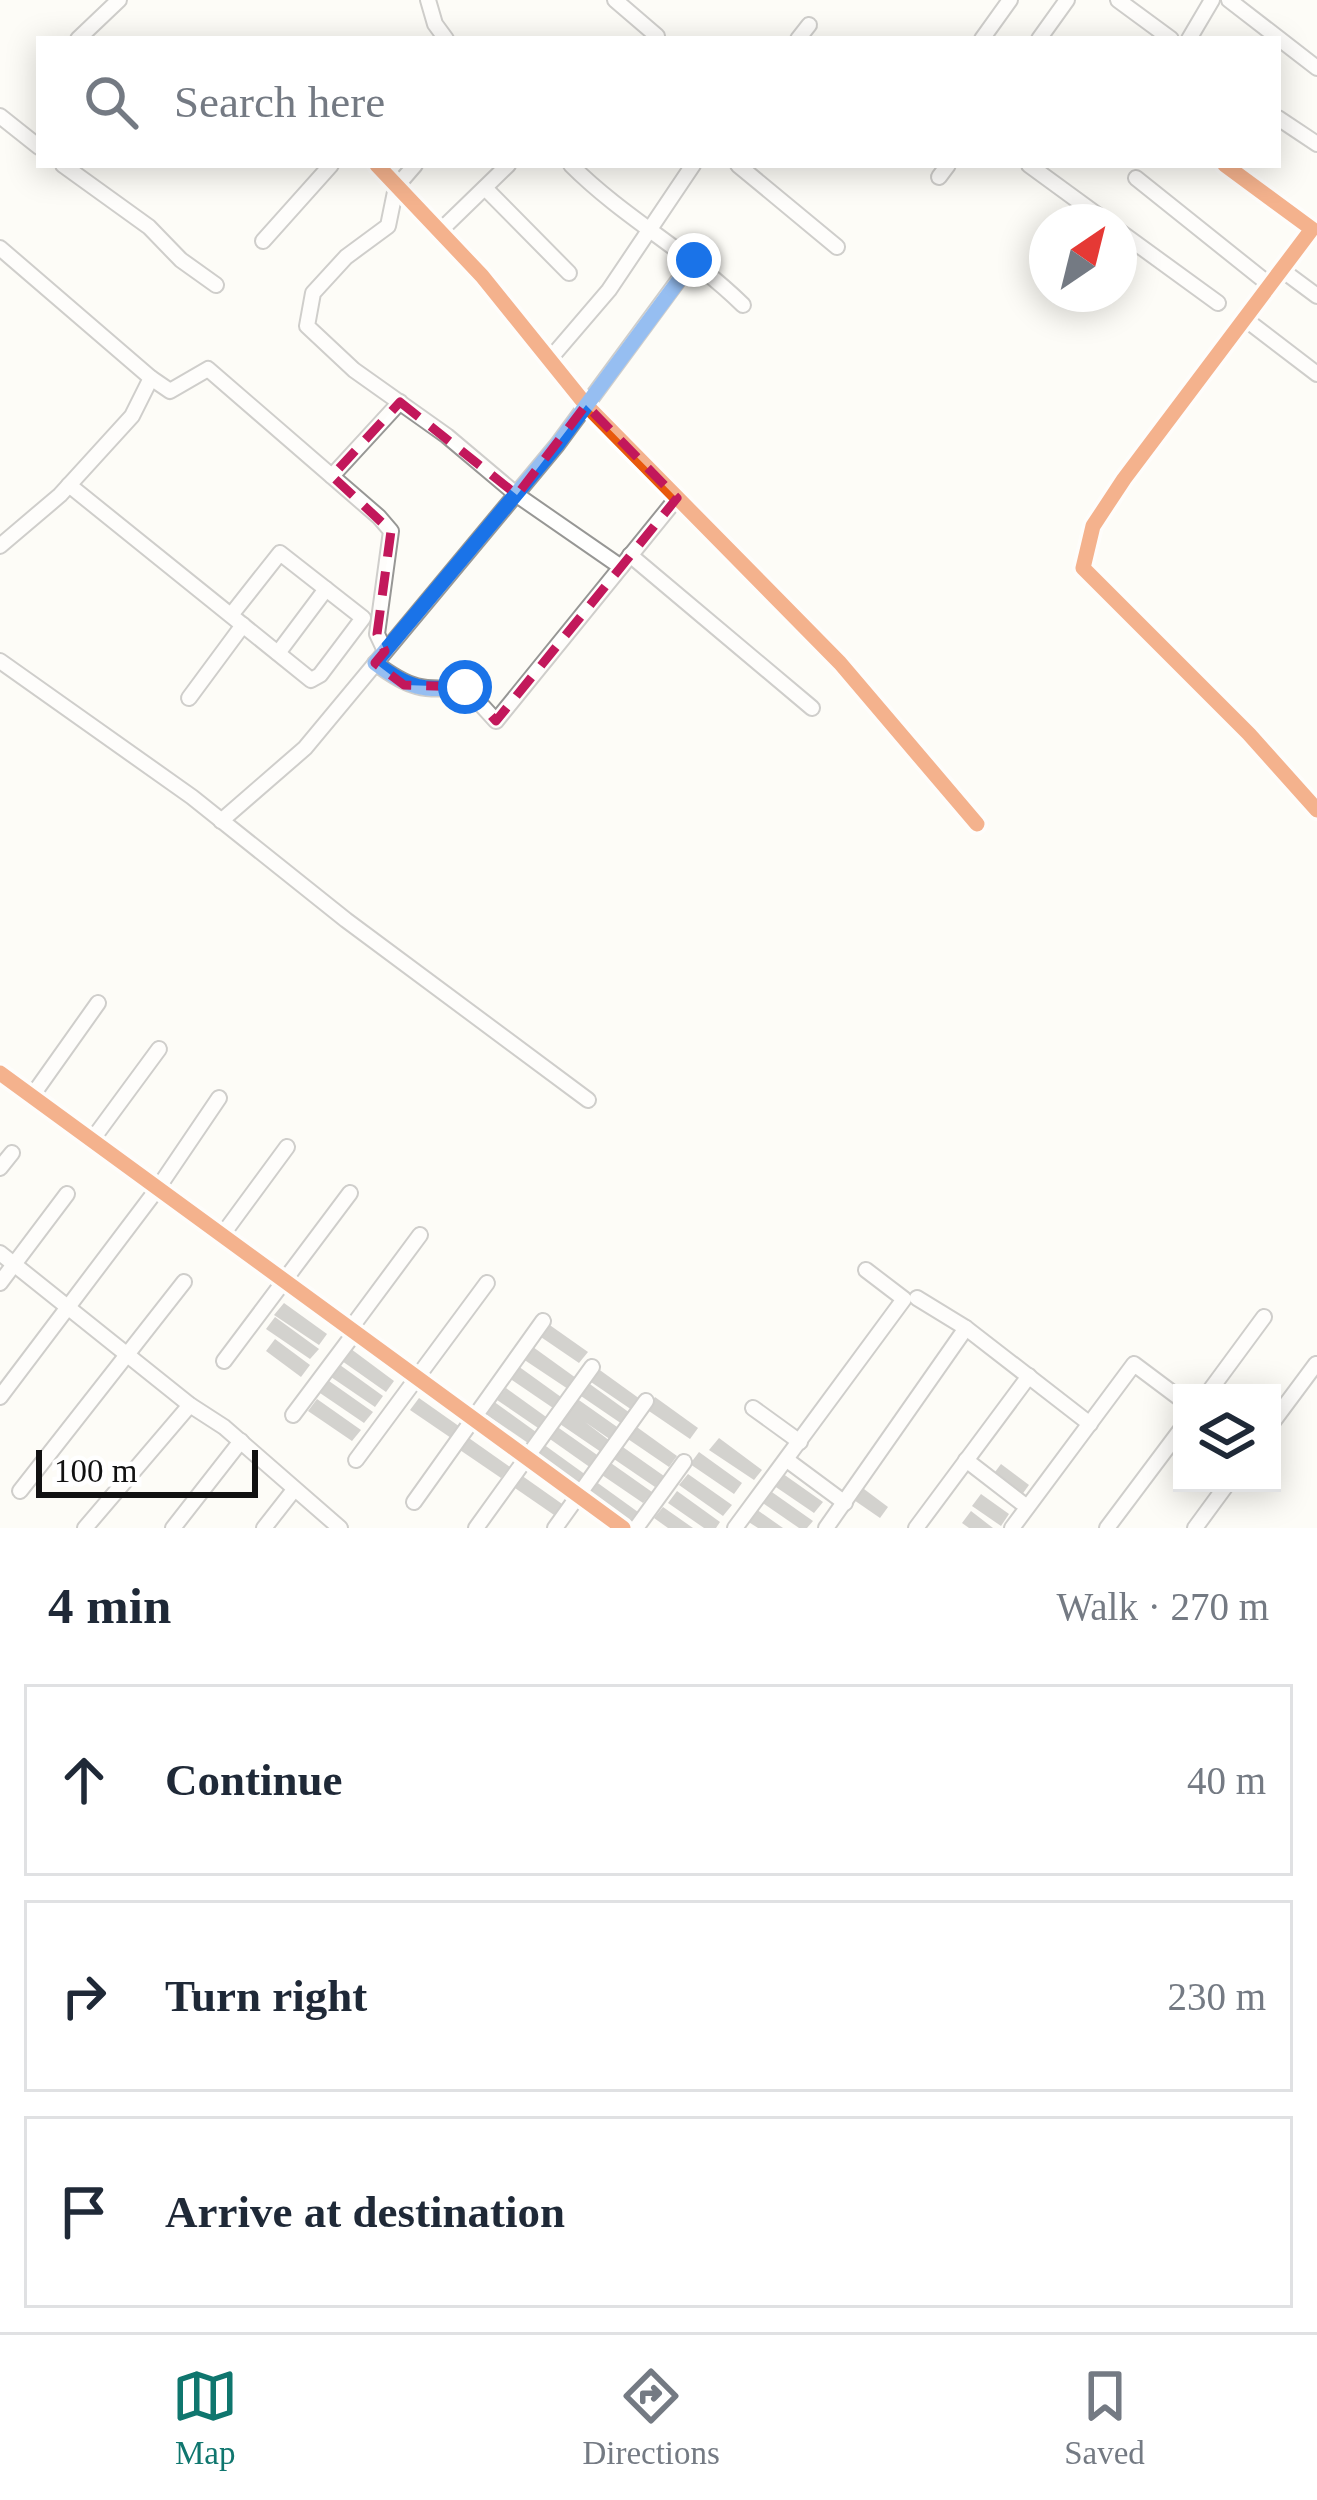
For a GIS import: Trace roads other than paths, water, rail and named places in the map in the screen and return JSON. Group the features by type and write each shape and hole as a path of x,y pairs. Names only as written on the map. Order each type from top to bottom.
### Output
{"street":[{"path":"81,36 119,0"},
{"path":"428,0 444,36"},
{"path":"615,0 657,36"},
{"path":"984,36 1010,0"},
{"path":"1041,36 1067,0"},
{"path":"1118,0 1167,36"},
{"path":"1192,36 1212,0"},
{"path":"1229,0 1276,36"},
{"path":"801,36 809,26"},
{"path":"1281,40 1317,68"},
{"path":"0,116 36,145"},
{"path":"1281,120 1317,144"},
{"path":"67,168 149,227 181,260 216,285"},
{"path":"263,242 328,168"},
{"path":"380,168 441,230 586,405 840,664 977,824"},
{"path":"412,168 396,187 388,226 346,257 313,293 308,326 355,370 517,495 626,561 812,708"},
{"path":"441,230 505,168"},
{"path":"574,168 606,200 694,260 743,305"},
{"path":"549,360 609,290 691,168"},
{"path":"742,168 837,247"},
{"path":"1033,168 1082,204"},
{"path":"1230,168 1314,225 1093,526 1083,568 1249,734 1317,810"},
{"path":"1136,178 1271,286"},
{"path":"485,188 569,273"},
{"path":"1137,244 1218,303"},
{"path":"0,248 170,392 208,369 391,531 377,634 380,657 404,685 428,690 465,687 496,721 677,497"},
{"path":"221,821 305,748 517,495 694,260"},
{"path":"1282,270 1317,296"},
{"path":"1245,320 1317,374"},
{"path":"0,545 69,485 132,416 152,377"},
{"path":"332,476 400,402"},
{"path":"69,485 243,626 311,680 320,675 363,617 280,553 230,615"},
{"path":"278,653 326,589"},
{"path":"189,698 243,626"},
{"path":"0,661 221,821 588,1100"},
{"path":"32,1096 98,1003"},
{"path":"92,1140 159,1049"},
{"path":"0,1073 623,1528"},
{"path":"0,1397 71,1307 219,1098"},
{"path":"223,1234 287,1147"},
{"path":"0,1168 12,1153"},
{"path":"224,1361 350,1193"},
{"path":"0,1283 67,1194"},
{"path":"293,1414 420,1235"},
{"path":"0,1253 241,1441 340,1528"},
{"path":"735,1528 904,1299 866,1270"},
{"path":"20,1491 184,1282"},
{"path":"356,1460 487,1283"},
{"path":"917,1298 966,1328 1090,1424"},
{"path":"1215,1384 1264,1317"},
{"path":"414,1502 543,1321"},
{"path":"826,1528 966,1328"},
{"path":"1012,1528 1134,1364 1173,1393"},
{"path":"1281,1411 1316,1364"},
{"path":"476,1528 592,1366"},
{"path":"916,1528 1029,1376"},
{"path":"555,1528 646,1401"},
{"path":"85,1528 190,1405"},
{"path":"753,1408 800,1442"},
{"path":"1107,1528 1173,1440"},
{"path":"173,1528 241,1441"},
{"path":"787,1460 845,1503"},
{"path":"966,1460 1027,1508"},
{"path":"636,1528 684,1462"},
{"path":"264,1528 293,1491"},
{"path":"1195,1528 1221,1492"}]}
